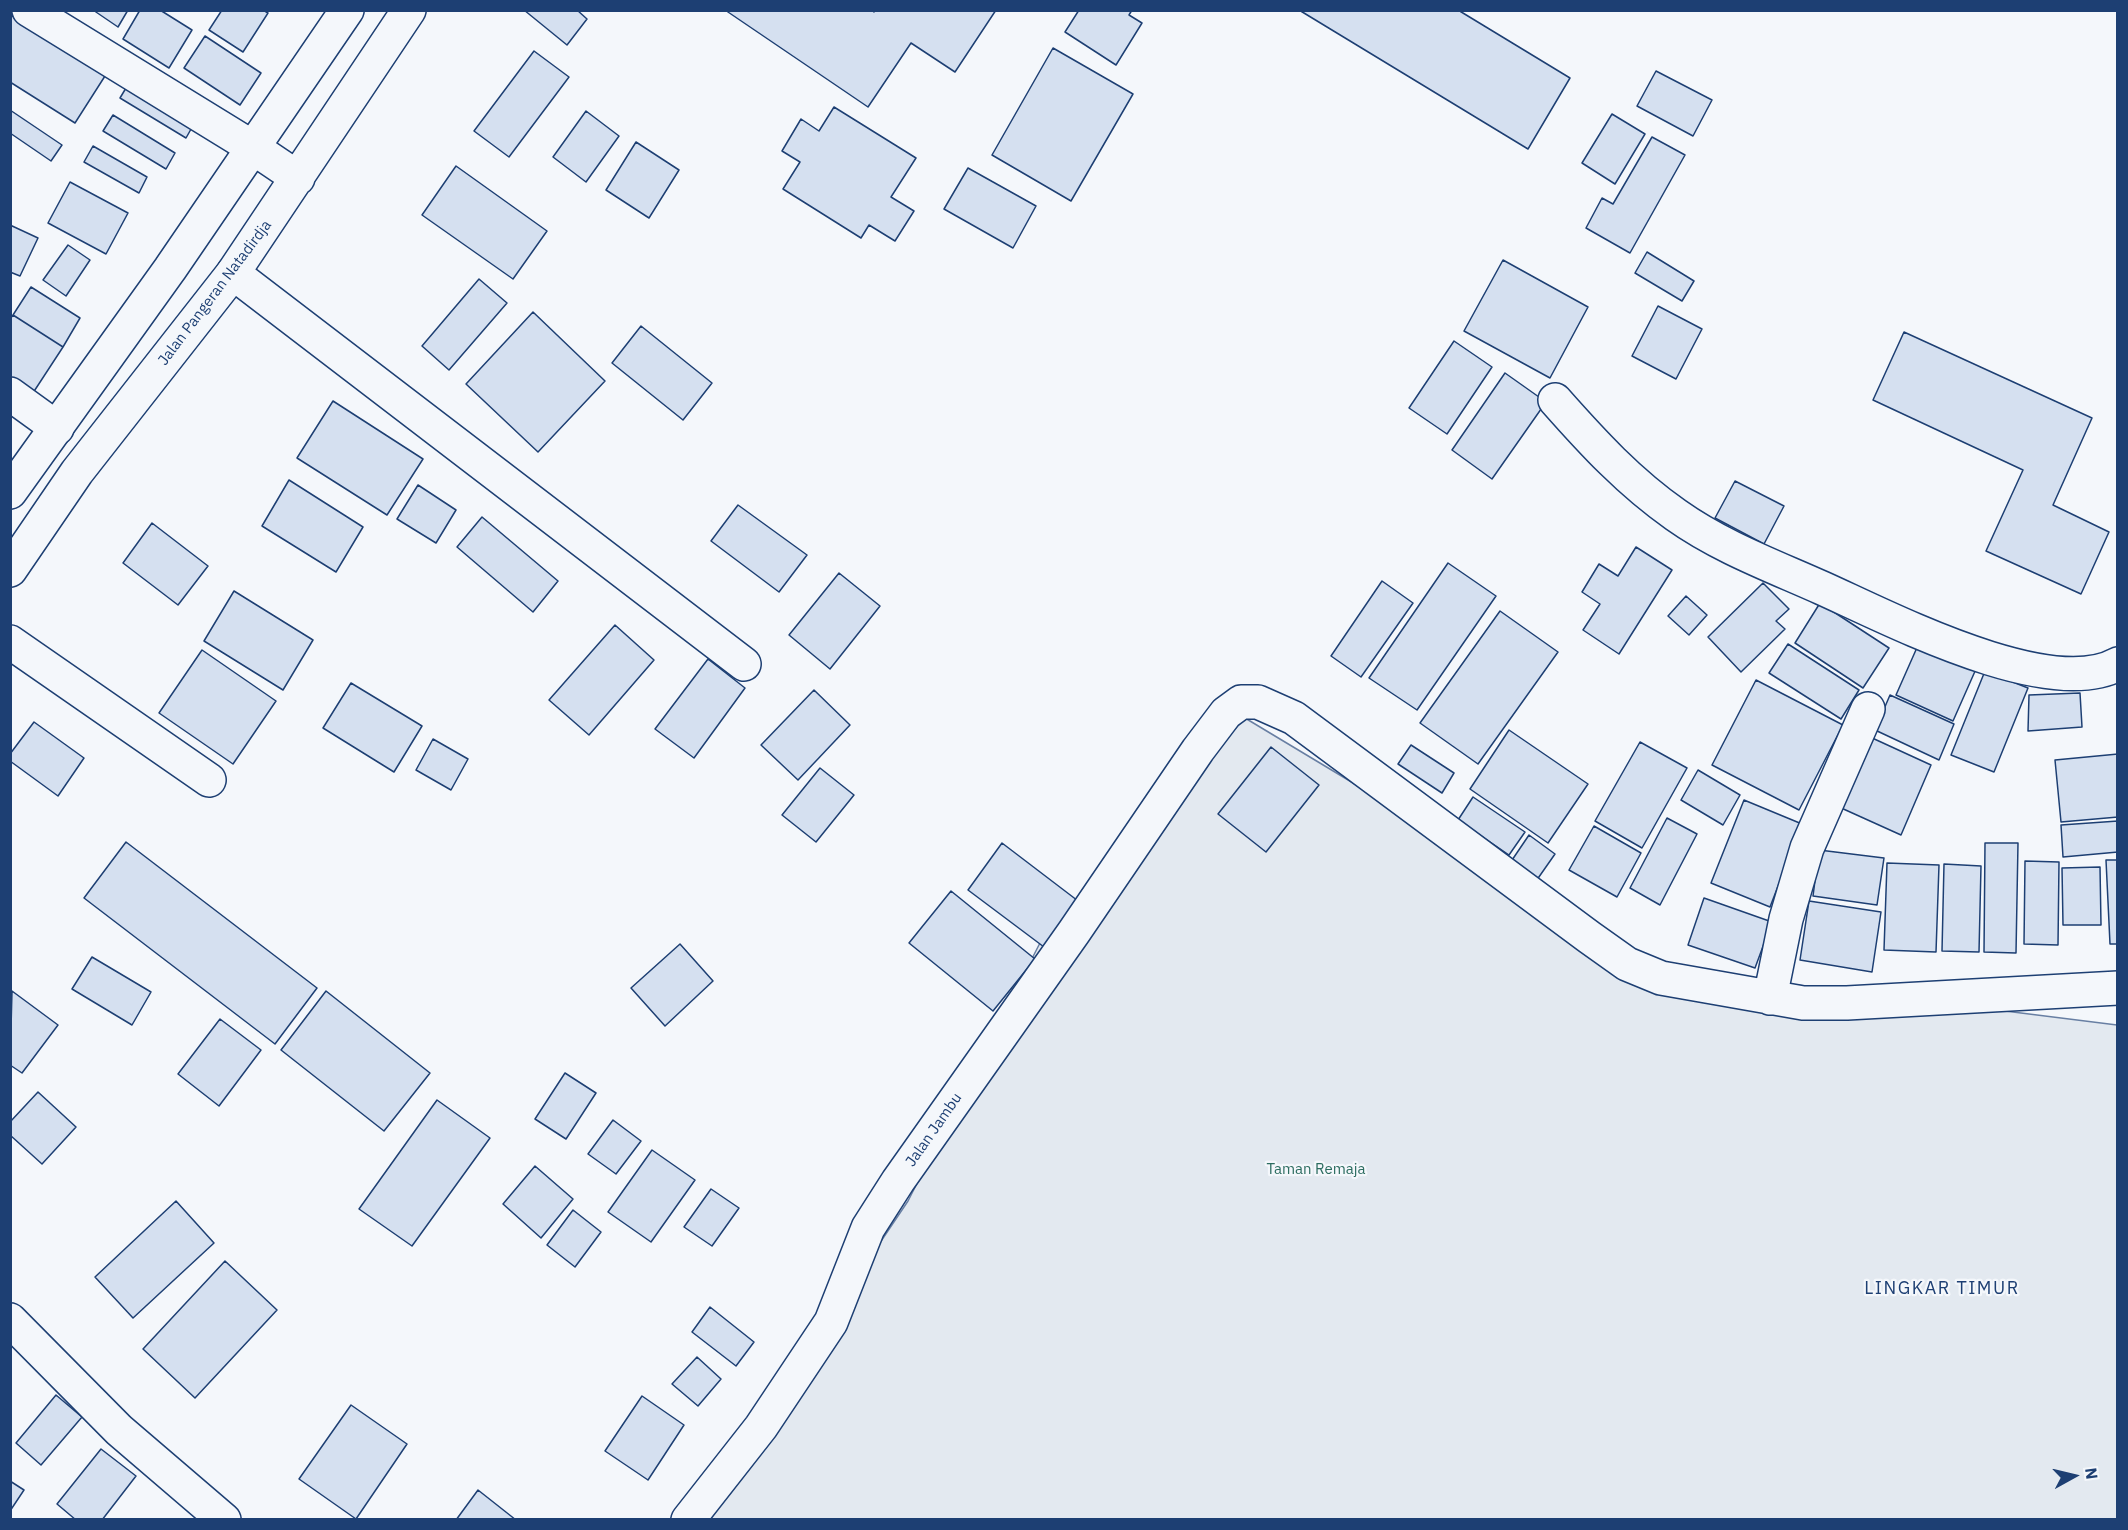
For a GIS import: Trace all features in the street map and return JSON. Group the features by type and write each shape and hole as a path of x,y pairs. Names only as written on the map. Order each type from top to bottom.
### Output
{"street":[{"path":"29,10 252,147 298,178"},
{"path":"10,492 170,269 347,10"},
{"name":"Jalan Pangeran Natadirdja","path":"10,570 77,472 234,273 410,10"},
{"path":"234,273 744,664"},
{"path":"10,394 57,428"},
{"path":"1555,400 1604,456 1677,516 1733,550 1824,588 1903,626 1991,658 2035,671 2063,675 2087,673 2118,664"},
{"path":"10,642 209,780"},
{"name":"Jalan Jambu","path":"688,1520 761,1427 831,1322 868,1228 898,1181 1074,932 1198,750 1226,713 1241,702 1257,702 1294,718 1627,964 1661,978 1803,1003 1847,1003 2118,988"},
{"path":"1770,998 1786,919 1807,848 1868,709"},
{"path":"10,1320 119,1430 224,1520"}],"green space":[{"name":"Taman Remaja","path":"1245,718 1661,968 2117,1025 2117,1519 677,1520 791,1375 908,1201 1042,939"}],"building":[{"path":"93,10 128,10 118,27"},
{"path":"140,10 160,10 192,30 169,68 123,39"},
{"path":"222,10 263,10 268,13 243,52 209,30"},
{"path":"524,10 577,10 587,19 567,45"},
{"path":"725,10 872,10 874,12 875,10 996,10 955,72 911,43 868,107"},
{"path":"1079,10 1132,10 1129,15 1142,23 1116,65 1065,32"},
{"path":"1299,10 1458,10 1570,78 1528,149"},
{"path":"11,15 105,76 75,123 10,82"},
{"path":"205,36 261,73 240,105 184,68"},
{"path":"1053,48 1133,94 1071,201 992,155"},
{"path":"534,51 569,77 509,157 474,131"},
{"path":"1656,71 1712,100 1693,136 1637,106"},
{"path":"129,83 195,122 186,138 120,98"},
{"path":"834,107 916,158 891,197 914,211 895,241 869,225 861,238 783,189 800,162 782,151 801,119 819,131"},
{"path":"10,110 62,145 51,161 10,133"},
{"path":"586,111 619,136 586,182 553,157"},
{"path":"1612,114 1645,134 1615,184 1582,163"},
{"path":"113,115 175,153 166,169 103,131"},
{"path":"1652,137 1685,155 1630,253 1586,228 1602,198 1613,204"},
{"path":"636,142 679,170 649,218 606,190"},
{"path":"93,146 147,177 139,193 84,162"},
{"path":"456,166 547,231 513,279 422,215"},
{"path":"968,168 1036,206 1013,248 944,209"},
{"path":"70,182 128,213 106,254 48,223"},
{"path":"10,225 38,238 20,276 10,272"},
{"path":"68,245 90,260 66,296 43,280"},
{"path":"1647,252 1694,281 1682,301 1635,273"},
{"path":"1503,260 1588,307 1550,378 1464,331"},
{"path":"479,279 507,303 449,370 422,346"},
{"path":"31,287 80,318 63,347 13,315"},
{"path":"1658,306 1702,329 1676,379 1632,356"},
{"path":"533,312 605,381 538,452 466,384"},
{"path":"13,315 63,347 29,399 10,387 10,319"},
{"path":"641,326 712,383 683,420 612,363"},
{"path":"1904,332 2092,418 2053,505 2109,532 2081,594 1986,551 2023,470 1873,400"},
{"path":"1454,341 1492,367 1447,434 1409,408"},
{"path":"1505,373 1546,402 1492,479 1452,450"},
{"path":"333,401 423,459 387,515 297,458"},
{"path":"289,480 363,527 336,572 262,526"},
{"path":"1735,481 1784,506 1764,544 1715,518"},
{"path":"418,485 456,510 436,543 397,519"},
{"path":"738,505 807,555 779,592 711,541"},
{"path":"482,517 558,581 533,612 457,547"},
{"path":"152,523 208,566 178,605 123,563"},
{"path":"1636,547 1672,570 1619,654 1583,630 1600,604 1582,592 1599,564 1618,576"},
{"path":"1448,563 1496,596 1417,710 1369,678"},
{"path":"839,573 880,606 830,669 789,635"},
{"path":"1382,581 1413,603 1361,677 1331,656"},
{"path":"1763,583 1789,609 1776,621 1785,629 1741,672 1708,637"},
{"path":"234,591 313,640 283,690 204,641"},
{"path":"1686,596 1707,615 1689,635 1668,616"},
{"path":"1820,603 1889,648 1863,688 1795,643"},
{"path":"1500,611 1558,652 1478,764 1420,723"},
{"path":"615,625 654,660 589,735 549,700"},
{"path":"1919,643 1976,669 1953,721 1896,695"},
{"path":"1788,644 1859,690 1841,719 1769,673"},
{"path":"202,650 276,701 233,764 159,713"},
{"path":"708,659 745,688 694,758 655,729"},
{"path":"1985,671 2028,688 1994,772 1951,755"},
{"path":"1756,680 1843,725 1799,810 1712,765"},
{"path":"351,683 422,726 394,772 323,728"},
{"path":"814,690 850,725 798,780 761,745"},
{"path":"2080,693 2082,727 2028,731 2029,695"},
{"path":"1890,695 1954,724 1939,760 1875,730"},
{"path":"34,722 84,758 58,796 10,761 10,754"},
{"path":"1509,730 1588,784 1548,843 1470,789"},
{"path":"1870,737 1931,765 1901,835 1839,807"},
{"path":"433,739 468,759 451,790 416,770"},
{"path":"1640,742 1687,768 1642,848 1595,821"},
{"path":"1411,745 1454,773 1442,793 1398,764"},
{"path":"1271,747 1319,785 1266,852 1218,814"},
{"path":"2118,754 2118,817 2061,822 2055,760"},
{"path":"820,768 854,795 816,842 782,815"},
{"path":"1698,770 1740,795 1723,825 1681,800"},
{"path":"1473,797 1525,832 1509,855 1458,820"},
{"path":"1744,800 1802,824 1770,907 1711,883"},
{"path":"1667,818 1697,834 1660,905 1630,888"},
{"path":"2118,821 2118,852 2063,857 2061,825"},
{"path":"1594,826 1641,853 1617,897 1569,870"},
{"path":"1529,835 1555,854 1534,884 1508,866"},
{"path":"126,842 317,988 275,1044 84,898"},
{"path":"1002,843 1086,907 1052,953 968,890"},
{"path":"1985,843 2018,843 2016,953 1984,952"},
{"path":"1819,850 1884,858 1877,905 1813,896"},
{"path":"2106,860 2118,860 2118,944 2110,944"},
{"path":"2025,861 2059,862 2058,945 2024,944"},
{"path":"1887,863 1939,865 1936,952 1884,950"},
{"path":"1944,864 1981,866 1979,952 1942,951"},
{"path":"2100,867 2101,925 2063,925 2062,868"},
{"path":"951,891 1035,959 993,1011 909,943"},
{"path":"1704,898 1772,922 1755,968 1688,945"},
{"path":"1809,901 1881,912 1872,972 1800,960"},
{"path":"680,944 713,981 665,1026 631,988"},
{"path":"92,957 151,992 132,1025 72,989"},
{"path":"12,991 58,1025 22,1073 10,1065"},
{"path":"326,991 430,1073 384,1131 281,1050"},
{"path":"220,1019 261,1050 219,1106 178,1074"},
{"path":"565,1073 596,1093 566,1139 535,1119"},
{"path":"38,1092 76,1127 42,1164 10,1135 10,1122"},
{"path":"437,1100 490,1138 412,1246 359,1209"},
{"path":"613,1120 641,1141 616,1174 588,1154"},
{"path":"652,1150 695,1180 651,1242 608,1212"},
{"path":"535,1166 573,1199 541,1238 503,1204"},
{"path":"711,1189 739,1208 712,1246 684,1227"},
{"path":"176,1201 214,1243 133,1318 95,1277"},
{"path":"573,1210 601,1232 575,1267 547,1245"},
{"path":"225,1261 277,1310 195,1398 143,1349"},
{"path":"710,1307 754,1342 736,1366 692,1332"},
{"path":"697,1357 721,1379 698,1406 672,1384"},
{"path":"56,1395 82,1417 41,1465 16,1443"},
{"path":"642,1396 684,1425 648,1480 605,1451"},
{"path":"351,1405 407,1444 356,1519 299,1479"},
{"path":"101,1449 136,1476 102,1520 76,1520 57,1504"},
{"path":"10,1481 24,1490 10,1511"},
{"path":"478,1490 516,1520 456,1520"}],"district":[{"name":"LINGKAR TIMUR","path":"1942,1289"}]}
